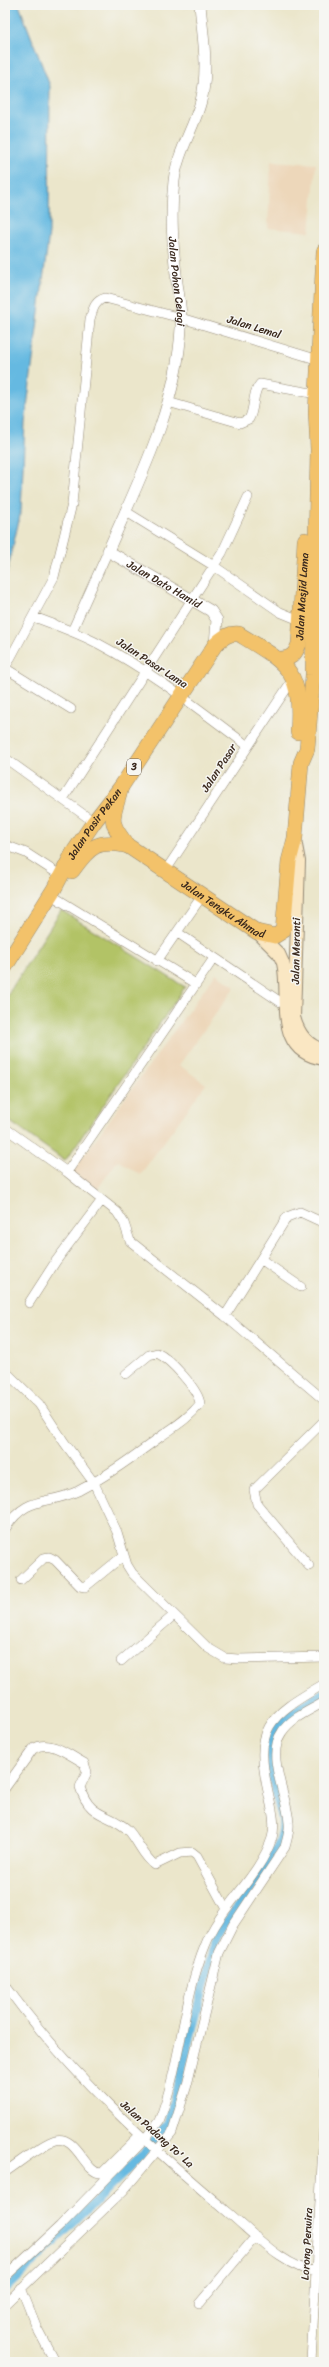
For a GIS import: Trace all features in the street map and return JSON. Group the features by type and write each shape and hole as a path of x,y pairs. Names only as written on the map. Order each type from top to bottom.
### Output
{"highway":[{"name":"Jalan Masjid Lama","path":"279,659 288,659 297,651 302,621 313,468 324,251"},
{"name":"Jalan Masjid Lama","path":"295,838 301,763 307,750 313,675 313,468"},
{"name":"3","path":"215,644 227,635 239,634 279,659"},
{"name":"Jalan Pasir Pekan","path":"5,967 53,892 60,875 94,822 121,787 215,644"},
{"name":"Jalan Masjid Lama","path":"279,659 293,679 300,698 297,749 301,763"},
{"name":"3","path":"121,787 112,821 118,833 128,846"},
{"name":"Jalan Tengku Ahmad","path":"128,846 257,932 275,936 279,935 291,923 289,861 295,838"},
{"name":"3","path":"53,892 90,849 109,842 128,846"}],"main road":[{"name":"Jalan Meranti","path":"295,838 299,861 291,923 294,1018 307,1048"},
{"name":"Jalan Meranti","path":"257,932 279,954 283,963 285,1005 289,1032 292,1039 307,1048 324,1050"},
{"path":"307,1048 324,1059"}],"street":[{"name":"Jalan Pohon Celagi","path":"108,550 163,422 180,339 181,318 173,246 173,191 176,170 197,112 204,86 205,56 200,5"},
{"name":"Jalan Lemal","path":"5,668 23,632 34,617 54,577 72,504 90,319 96,304 105,298 181,318 319,360"},
{"path":"168,402 240,423 250,419 256,389 260,384 317,394"},
{"path":"63,799 214,566 248,497"},
{"path":"125,511 214,566 280,612 302,621"},
{"path":"72,631 108,550"},
{"name":"Jalan Dato Hamid","path":"108,550 192,598 215,616 217,620 215,644"},
{"name":"Jalan Pasar Lama","path":"34,617 72,631 99,644 146,672 248,746"},
{"path":"5,668 71,709"},
{"name":"Jalan Pasar","path":"166,870 293,679"},
{"path":"5,758 94,822"},
{"path":"5,844 26,853 60,875"},
{"path":"53,892 157,961 196,984"},
{"path":"157,961 178,933 202,896"},
{"path":"178,933 285,1005"},
{"path":"67,1172 214,958"},
{"path":"5,1128 67,1172 122,1217 130,1241 225,1316 324,1400"},
{"path":"29,1303 56,1261 102,1200"},
{"path":"225,1316 262,1260 282,1223 293,1213 306,1214 324,1223"},
{"path":"262,1260 301,1287"},
{"path":"5,1529 14,1516 28,1505 62,1496 94,1483 186,1418 200,1404 199,1396 195,1389 157,1353 149,1355 126,1374"},
{"path":"5,1371 39,1404 94,1483 117,1532 123,1556 132,1573 208,1648 225,1658 324,1657"},
{"path":"309,1566 257,1504 254,1495 256,1487 324,1421"},
{"path":"21,1580 44,1558 49,1557 55,1560 80,1586 85,1587 123,1556"},
{"path":"121,1661 174,1615"},
{"path":"5,2277 60,2226 159,2121 199,1961 211,1933 226,1909 260,1862 272,1837 272,1813 263,1767 262,1748 266,1734 273,1718 282,1710 324,1684"},
{"path":"5,2304 123,2191 156,2151 176,2123 197,2049 214,1969 224,1940 285,1847 288,1836 289,1822 278,1769 277,1742 288,1725 324,1702"},
{"path":"5,1788 33,1749 38,1746 53,1746 72,1756 86,1765 87,1772 80,1787 92,1808 98,1815 124,1827 155,1865 180,1853 192,1852 197,1856 226,1909"},
{"name":"Jalan Padang To' La","path":"5,1987 61,2056 156,2151 256,2236 293,2264 306,2270 318,2272"},
{"name":"Lorong Perwira","path":"311,2362 318,2272 324,2128"},
{"path":"5,2172 51,2142 61,2139 70,2144 95,2170 102,2173 143,2139"},
{"path":"199,2304 256,2236"},
{"path":"21,2288 37,2328 55,2362"}],"shaded area":[{"path":"271,161 316,164 310,232 268,228"},
{"path":"216,973 235,987 179,1065 206,1084 140,1175 118,1160 96,1191 71,1173"}],"green space":[{"path":"61,910 185,987 65,1161 5,1118 5,999"}],"water":[{"path":"5,5 19,5 50,86 49,233 25,423 21,511 5,581"}],"waterway":[{"path":"5,2290 142,2155 168,2123 215,1942 220,1931 255,1883 272,1856 279,1844 282,1833 283,1820 272,1776 270,1745 274,1734 281,1723 291,1714 324,1693"}]}
